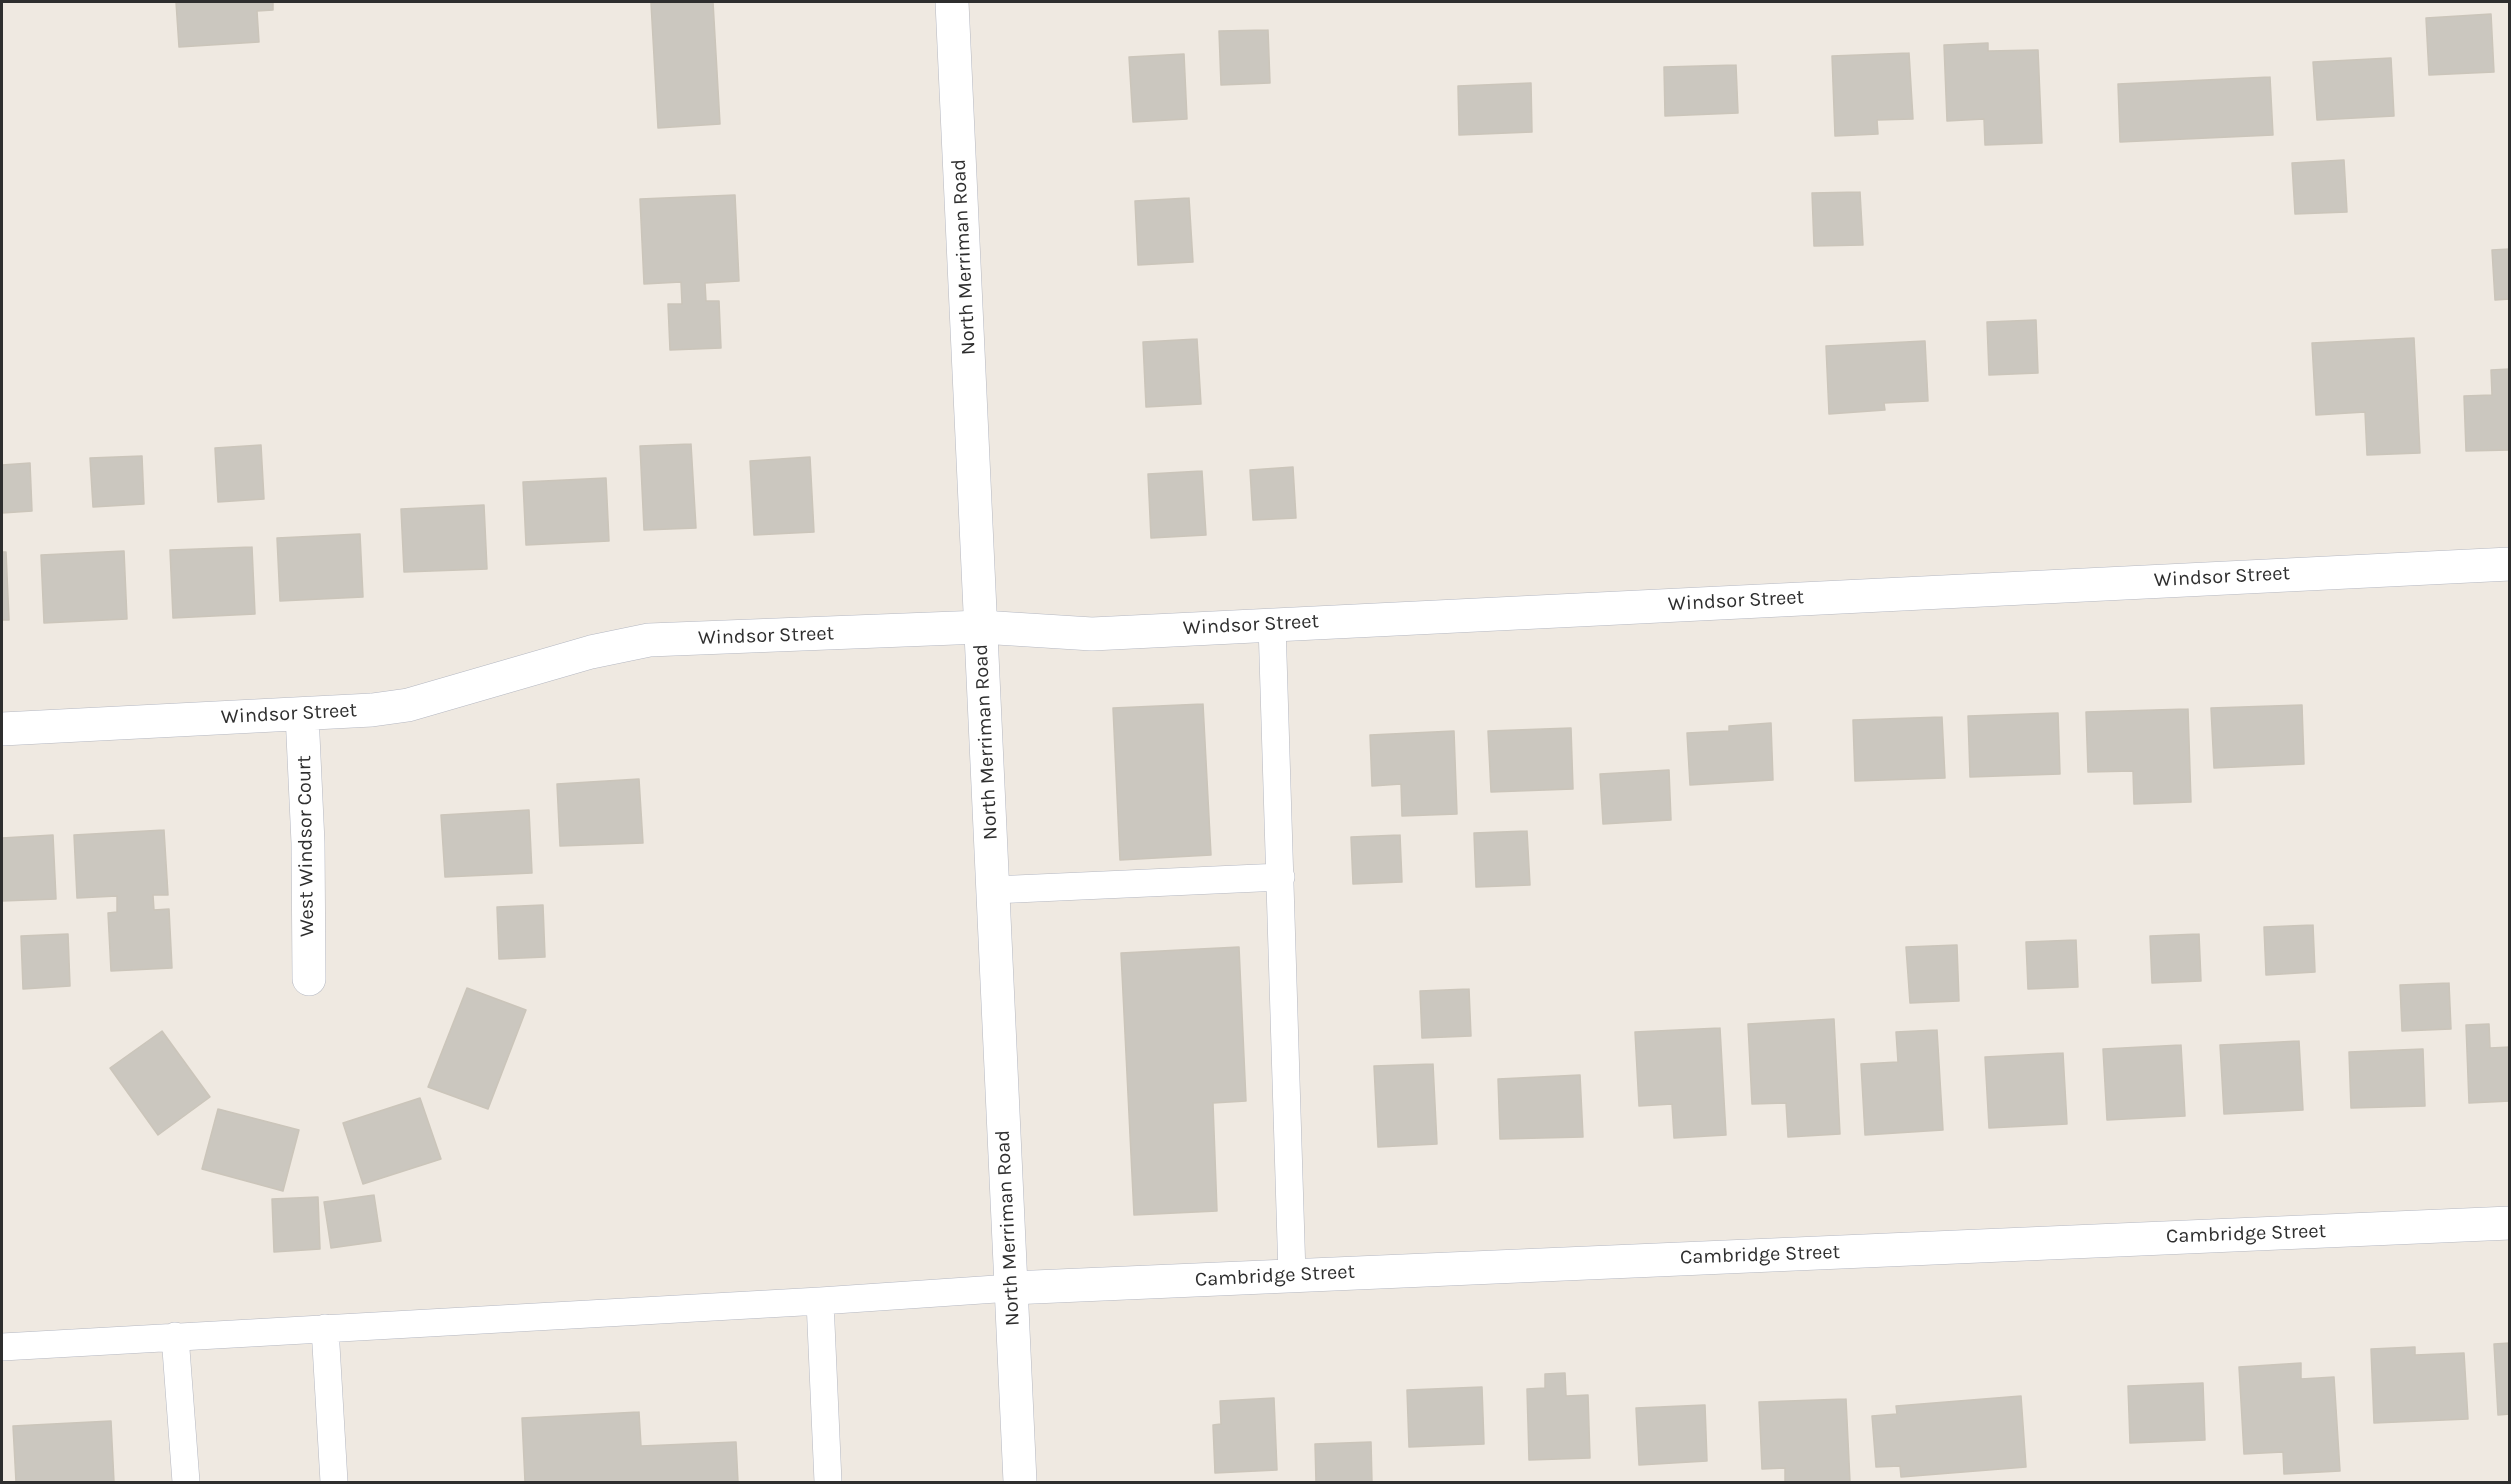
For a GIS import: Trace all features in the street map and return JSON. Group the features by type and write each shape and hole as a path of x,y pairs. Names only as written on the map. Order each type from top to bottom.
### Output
{"street":[{"name":"North Merriman Road","path":"952,2 1020,1482"},
{"name":"Windsor Street","path":"2,729 372,710 408,705 591,652 649,640 981,627 1092,634 2510,564"},
{"name":"West Windsor Court","path":"303,714 308,843 309,979"},
{"name":"Cambridge Street","path":"1011,1288 2510,1223"}],"lane":[{"path":"1272,624 1293,1275"},
{"path":"993,890 1281,877"},
{"path":"2,1347 820,1301 1011,1288"},
{"path":"820,1301 828,1482"},
{"path":"325,1328 334,1482"},
{"path":"175,1336 186,1482"}],"building":[{"path":"176,2 273,2 273,10 257,11 259,42 179,47"},
{"path":"713,2 720,124 658,128 651,3"},
{"path":"2491,14 2494,72 2429,75 2426,18"},
{"path":"1268,30 1270,83 1221,85 1219,31"},
{"path":"1988,43 1988,51 2038,50 2042,143 1985,145 1984,119 1947,121 1944,45"},
{"path":"1909,53 1913,119 1877,120 1878,134 1835,136 1832,56"},
{"path":"1184,54 1187,119 1133,122 1129,57"},
{"path":"2391,58 2394,116 2317,120 2313,62"},
{"path":"1736,65 1738,113 1665,116 1664,67"},
{"path":"2270,77 2273,135 2120,142 2118,84"},
{"path":"1531,83 1532,132 1459,135 1458,86"},
{"path":"2344,160 2347,212 2295,214 2292,163"},
{"path":"1860,192 1863,245 1814,246 1812,193"},
{"path":"735,195 739,281 705,283 706,301 719,301 721,348 670,350 668,304 682,304 681,282 644,284 640,199"},
{"path":"1189,198 1193,262 1138,265 1135,201"},
{"path":"2510,249 2510,299 2495,300 2492,250"},
{"path":"2036,320 2038,373 1989,375 1987,322"},
{"path":"2414,338 2420,453 2367,455 2365,412 2316,415 2312,343"},
{"path":"1197,339 1201,404 1146,407 1143,342"},
{"path":"1925,341 1928,401 1884,403 1885,410 1829,414 1826,346"},
{"path":"2510,369 2510,450 2466,451 2464,396 2492,395 2491,370"},
{"path":"691,444 696,528 644,530 640,446"},
{"path":"261,445 264,499 218,502 215,448"},
{"path":"142,456 144,504 93,507 90,458"},
{"path":"810,457 814,532 754,535 750,461"},
{"path":"30,463 32,511 2,513 2,465"},
{"path":"1293,467 1296,518 1253,520 1250,470"},
{"path":"1202,471 1206,535 1151,538 1148,474"},
{"path":"606,478 609,541 526,545 523,482"},
{"path":"484,505 487,569 404,572 401,509"},
{"path":"360,534 363,597 280,601 277,538"},
{"path":"252,547 255,614 173,618 170,550"},
{"path":"124,551 127,619 44,623 41,555"},
{"path":"2,552 6,552 9,620 2,620"},
{"path":"1203,704 1211,855 1120,860 1113,708"},
{"path":"2302,705 2304,764 2214,768 2211,708"},
{"path":"2188,709 2191,802 2134,804 2133,771 2088,772 2086,712"},
{"path":"2058,713 2060,774 1970,777 1968,716"},
{"path":"1942,717 1945,778 1855,781 1853,720"},
{"path":"1771,723 1773,780 1690,785 1687,733 1729,731 1729,726"},
{"path":"1571,728 1573,789 1491,792 1488,731"},
{"path":"1454,731 1457,814 1402,816 1401,784 1372,786 1370,735"},
{"path":"1669,770 1671,820 1603,824 1600,774"},
{"path":"639,779 643,843 560,846 557,784"},
{"path":"529,810 532,873 445,877 441,815"},
{"path":"164,830 168,895 153,895 154,910 169,909 172,968 111,971 108,913 117,912 117,896 77,898 74,835"},
{"path":"1527,831 1530,885 1476,887 1474,833"},
{"path":"53,835 56,899 2,901 2,838"},
{"path":"1400,835 1402,882 1353,884 1351,837"},
{"path":"543,905 545,957 499,959 497,907"},
{"path":"2313,925 2315,972 2266,975 2264,927"},
{"path":"68,934 70,986 23,989 21,936"},
{"path":"2199,934 2201,981 2152,983 2150,936"},
{"path":"2076,940 2078,987 2028,989 2026,942"},
{"path":"1957,945 1959,1001 1910,1003 1906,947"},
{"path":"1239,947 1246,1101 1213,1103 1217,1211 1134,1215 1121,953"},
{"path":"2449,983 2451,1029 2402,1031 2400,985"},
{"path":"467,988 526,1010 488,1109 428,1087"},
{"path":"1469,989 1471,1036 1422,1038 1420,991"},
{"path":"1834,1019 1840,1134 1788,1137 1786,1103 1752,1104 1748,1024"},
{"path":"2489,1024 2490,1048 2510,1047 2510,1101 2469,1103 2466,1025"},
{"path":"1720,1028 1726,1135 1674,1138 1672,1104 1639,1106 1635,1032"},
{"path":"1937,1030 1943,1130 1865,1135 1861,1064 1898,1062 1896,1032"},
{"path":"162,1031 210,1097 158,1135 110,1068"},
{"path":"2299,1041 2303,1110 2224,1114 2220,1045"},
{"path":"2181,1045 2185,1116 2107,1120 2103,1049"},
{"path":"2423,1049 2425,1106 2351,1108 2349,1052"},
{"path":"2063,1053 2067,1124 1989,1128 1985,1057"},
{"path":"1433,1064 1437,1144 1378,1147 1374,1066"},
{"path":"1580,1075 1583,1137 1500,1139 1498,1079"},
{"path":"420,1098 441,1159 363,1184 343,1123"},
{"path":"218,1109 299,1130 283,1191 202,1169"},
{"path":"374,1195 381,1241 331,1248 324,1202"},
{"path":"318,1197 320,1249 274,1252 272,1199"},
{"path":"2510,1343 2510,1414 2498,1415 2494,1344"},
{"path":"2415,1347 2415,1355 2464,1353 2468,1419 2374,1423 2371,1349"},
{"path":"2301,1363 2301,1379 2334,1377 2340,1471 2284,1474 2283,1452 2244,1454 2239,1367"},
{"path":"1565,1373 1566,1396 1588,1395 1590,1458 1529,1460 1527,1389 1545,1388 1545,1374"},
{"path":"2203,1383 2205,1440 2130,1443 2128,1386"},
{"path":"1482,1387 1484,1444 1409,1447 1407,1390"},
{"path":"2021,1396 2026,1467 1901,1477 1900,1466 1876,1467 1872,1416 1897,1414 1896,1406"},
{"path":"1274,1398 1277,1470 1215,1473 1213,1425 1221,1424 1220,1401"},
{"path":"1846,1399 1850,1482 1785,1482 1785,1468 1762,1469 1759,1402"},
{"path":"1705,1405 1707,1461 1639,1465 1636,1408"},
{"path":"639,1412 641,1446 736,1442 738,1482 525,1482 522,1418"},
{"path":"111,1421 114,1482 16,1482 13,1426"},
{"path":"1371,1442 1372,1482 1316,1482 1315,1444"}]}
